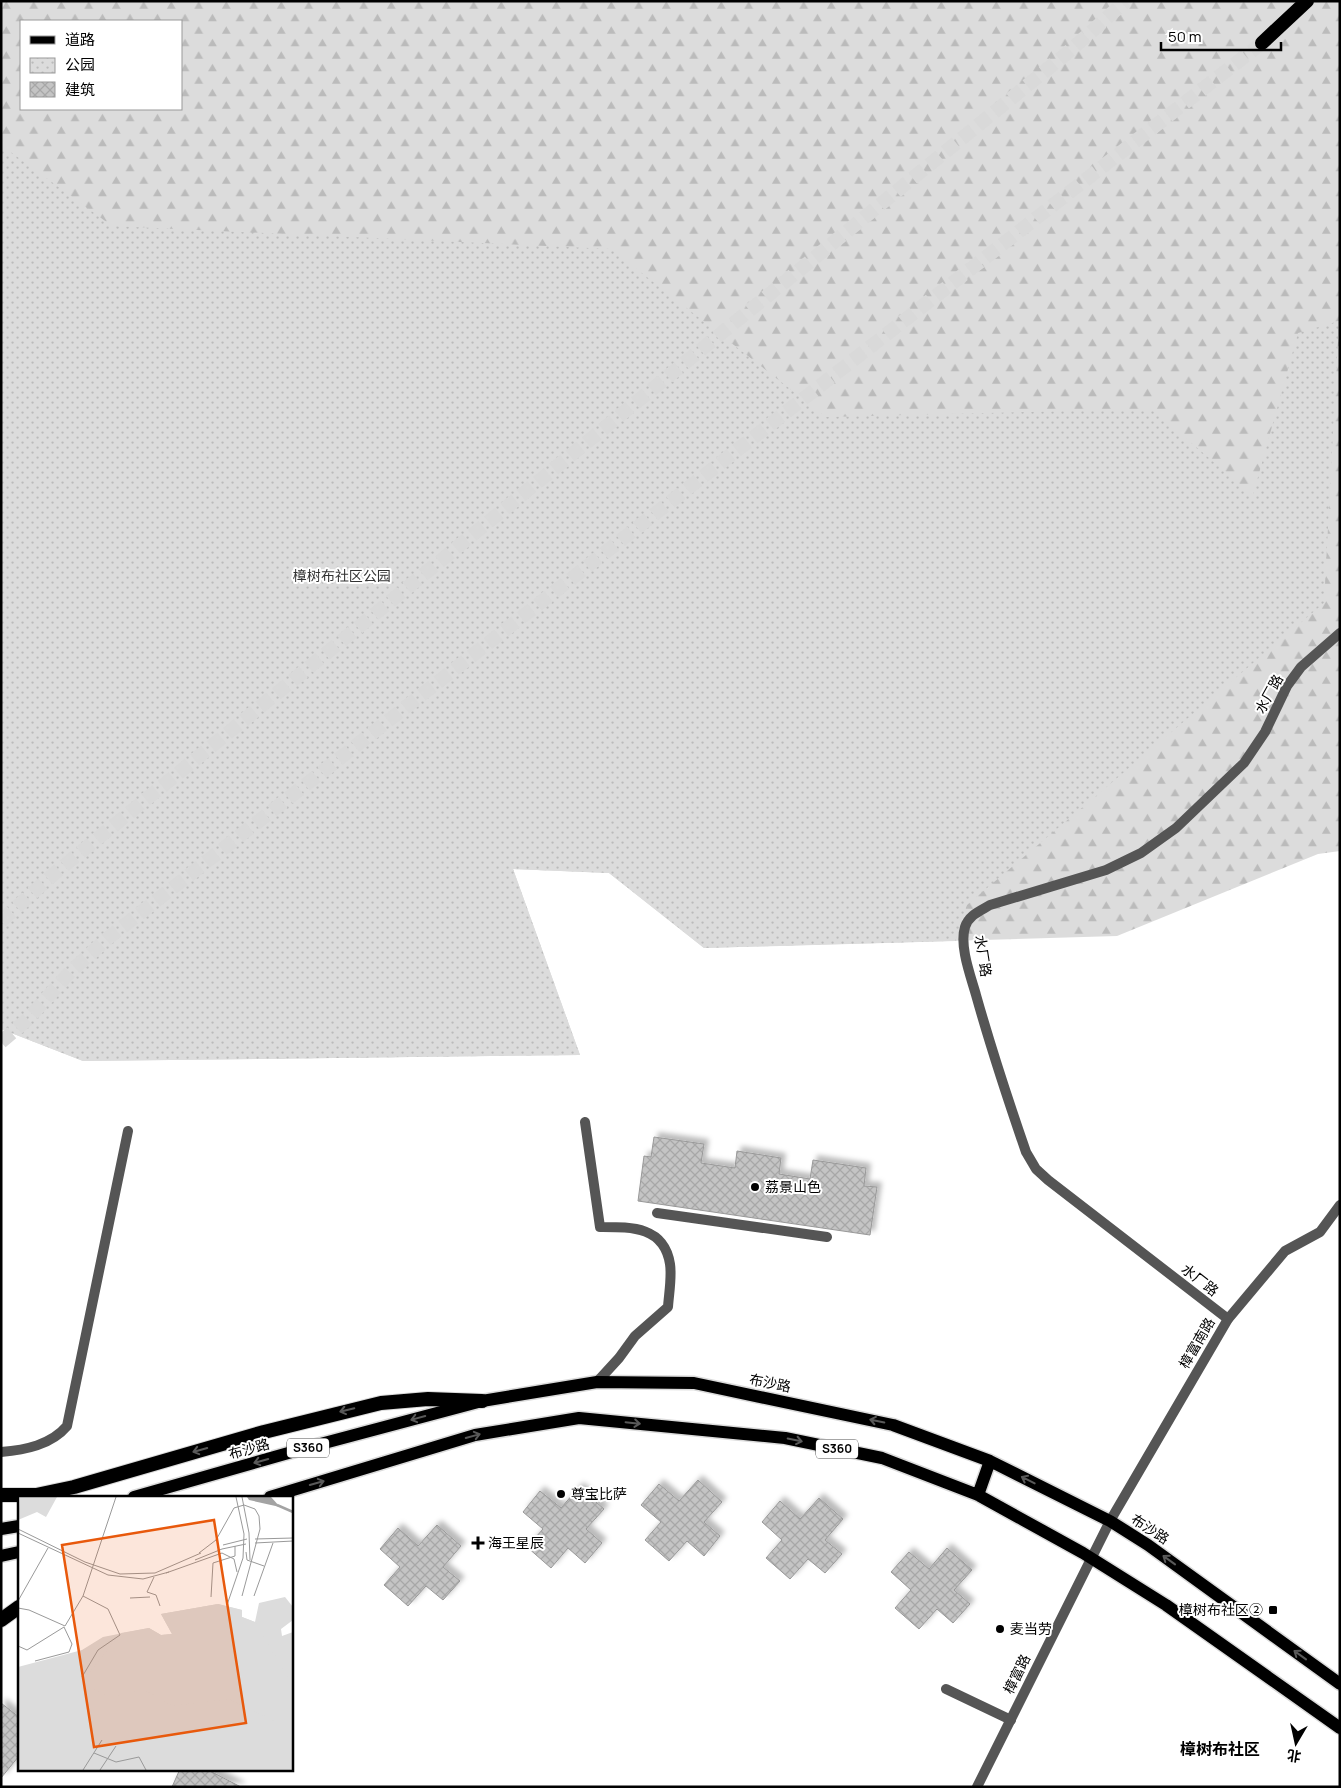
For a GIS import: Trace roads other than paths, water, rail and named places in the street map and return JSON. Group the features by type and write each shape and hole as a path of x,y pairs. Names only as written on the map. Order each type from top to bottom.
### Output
{"highway":[{"path":"1262,43 1307,1"},
{"path":"1,1495 36,1495 74,1487 264,1432 381,1402 428,1399 482,1401"},
{"path":"1,1620 18,1608"}],"main road":[{"name":"布沙路","path":"138,1496 482,1401 597,1382 694,1383 893,1425 990,1461 1110,1521 1151,1547 1340,1684"},
{"name":"S360","path":"273,1496 476,1435 579,1418 785,1438 882,1458 978,1495 1091,1558 1166,1605 1340,1728"},
{"path":"978,1495 990,1461"},
{"path":"1,1528 18,1526"},
{"path":"1,1556 18,1552"}],"street":[{"name":"水厂路","path":"1228,1319 1036,1169 1026,1152 983,1021 967,963 964,941 965,928 973,915 990,905 1106,870 1141,852 1176,828 1244,763 1264,732 1287,686 1302,667 1340,633"},
{"path":"585,1122 600,1227 625,1227 648,1231 658,1238 666,1250 670,1265 668,1307 635,1336 619,1358 597,1382"},
{"path":"1,1452 31,1448 50,1441 67,1426 128,1131"},
{"name":"樟富南路","path":"1110,1521 1228,1319 1285,1251 1320,1232 1340,1205"},
{"path":"657,1213 827,1238"},
{"name":"樟富路","path":"977,1787 1110,1521"},
{"path":"946,1689 1010,1720"}],"tunnel":[{"path":"1,921 55,873 1066,54 1126,1"},
{"path":"1,1042 28,1019 70,972 108,938 1262,43"}],"place":[{"name":"荔景山色","path":"755,1187"},
{"name":"尊宝比萨","path":"561,1494"},
{"name":"海王星辰","path":"478,1543"},
{"name":"樟树布社区②","path":"1273,1610"},
{"name":"麦当劳","path":"1000,1629"}],"district":[{"name":"樟树布社区","path":"1220,1749"}],"park label":[{"name":"樟树布社区公园","path":"342,576"}]}
